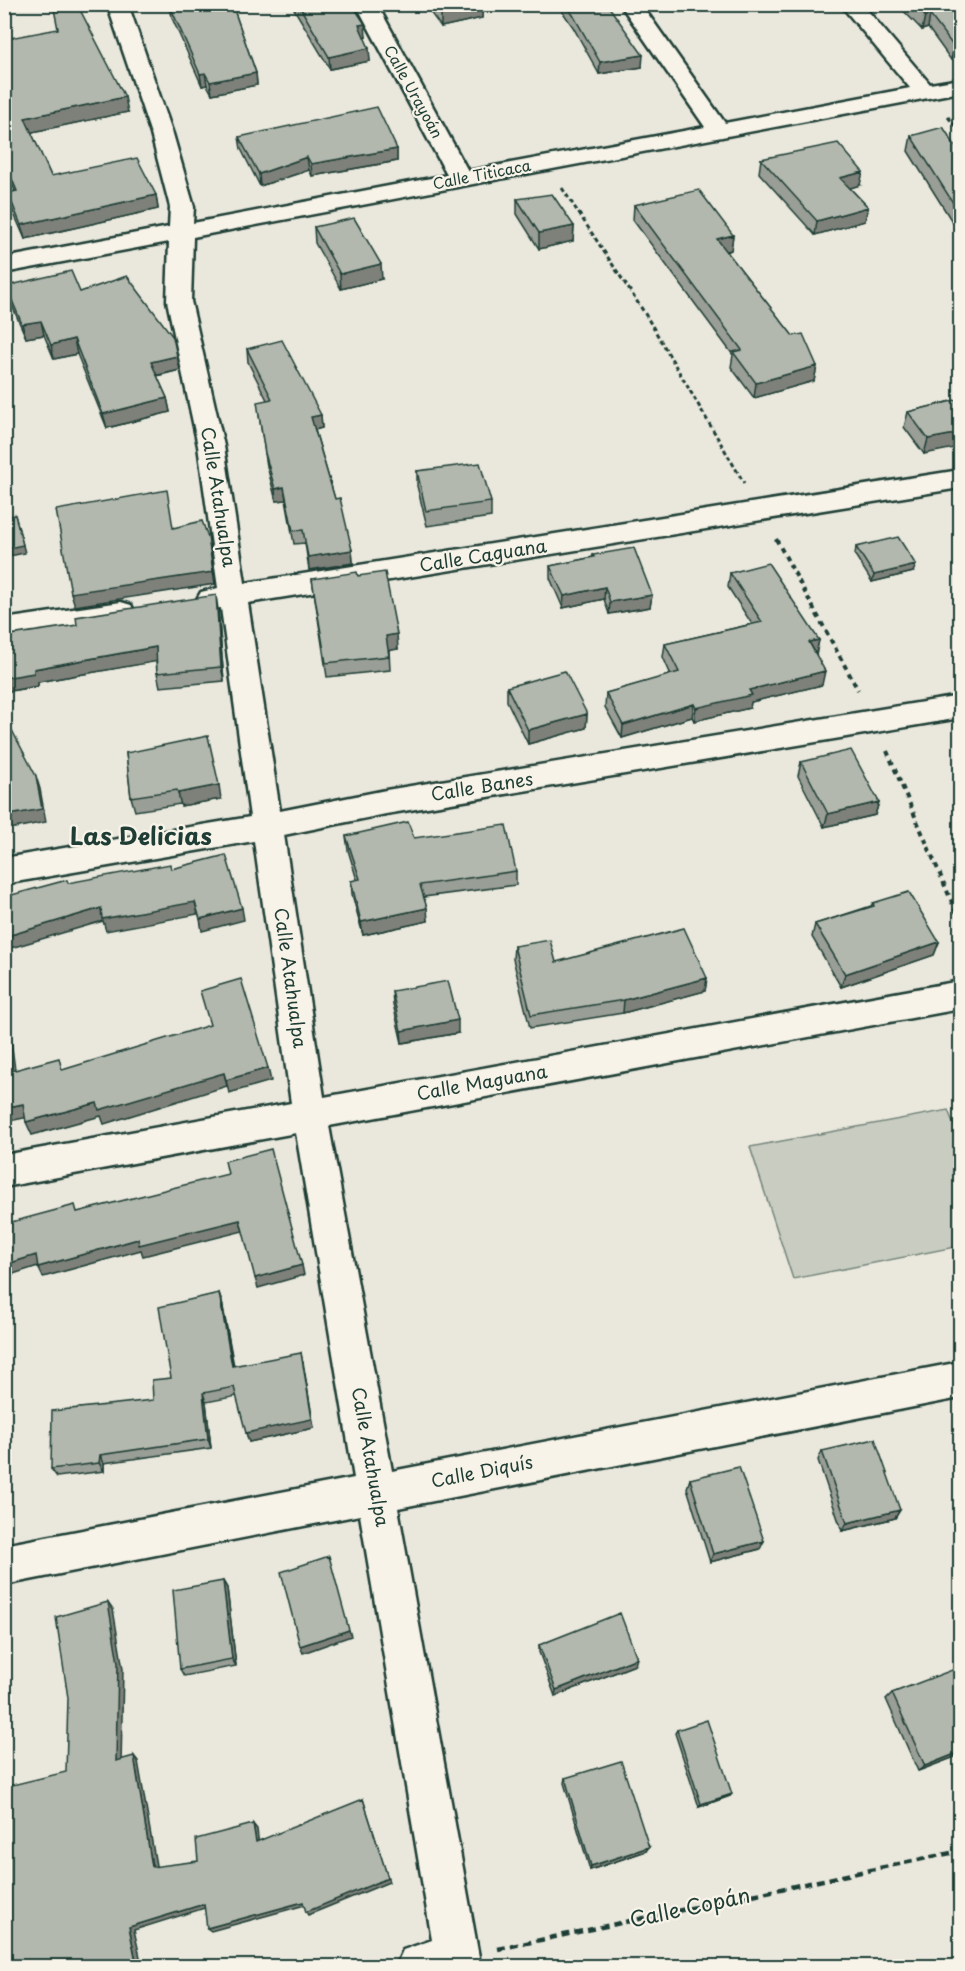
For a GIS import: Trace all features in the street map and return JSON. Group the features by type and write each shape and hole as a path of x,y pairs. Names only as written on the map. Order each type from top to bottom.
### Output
{"street":[{"name":"Calle Atahualpa","path":"117,4 162,134 182,207 179,301 211,446 310,1115 376,1492 438,1962"},
{"name":"Calle Urayoán","path":"366,4 461,179"},
{"path":"630,4 719,130"},
{"path":"850,4 925,92"},
{"name":"Calle Titicaca","path":"4,266 960,85"},
{"name":"Calle Caguana","path":"187,602 960,479"},
{"path":"4,630 142,609"},
{"name":"Calle Banes","path":"4,871 268,826 386,802 960,707"},
{"name":"Calle Maguana","path":"4,1171 960,994"},
{"name":"Calle Diquís","path":"4,1565 960,1380"}],"path":[{"name":"Calle Copán","path":"438,1962 960,1851"}],"shaded area":[{"path":"948,1110 960,1141 960,1246 793,1279 750,1147"}],"building":[{"path":"53,4 77,4 125,97 25,118 51,176 137,158 156,195 21,225 8,193 17,191 4,160 4,39 58,29"},
{"path":"176,4 232,4 256,73 210,82 205,73 200,74 170,6"},
{"path":"298,4 352,4 365,24 359,25 369,48 329,57"},
{"path":"434,4 482,4 482,5 441,14"},
{"path":"565,4 607,4 643,55 600,62"},
{"path":"913,4 960,4 960,46 954,47 930,15 925,16"},
{"path":"377,107 397,149 311,164 307,157 259,174 239,137"},
{"path":"943,127 960,153 960,214 911,136"},
{"path":"838,143 863,172 840,178 868,207 817,221 761,159"},
{"path":"699,190 733,235 717,239 793,336 803,334 817,366 756,383 733,352 742,350 634,205"},
{"path":"552,194 574,226 539,233 517,199"},
{"path":"354,218 381,264 340,274 314,227"},
{"path":"71,271 80,292 127,276 173,337 177,356 151,362 167,398 103,414 74,339 51,345 41,321 22,324 6,286"},
{"path":"282,340 321,415 311,417 335,499 340,498 352,550 308,557 303,530 293,531 284,487 275,489 265,453 257,402 272,399 247,349"},
{"path":"960,399 960,433 928,439 908,412"},
{"path":"480,463 491,502 426,511 417,471"},
{"path":"167,490 173,528 202,521 208,537 213,572 71,593 56,510"},
{"path":"15,515 23,545 4,549 4,517"},
{"path":"898,537 916,565 874,575 856,547"},
{"path":"634,548 652,595 610,602 605,587 564,596 550,566 594,557 593,555"},
{"path":"768,563 819,640 809,642 825,671 749,690 752,695 696,708 694,704 623,725 606,693 679,672 665,644 762,622 730,573"},
{"path":"357,572 358,576 385,572 397,634 386,636 389,656 326,663 312,579"},
{"path":"216,595 221,667 157,673 156,647 34,669 34,673 4,678 4,636 77,625 76,617"},
{"path":"565,671 587,714 528,730 507,687"},
{"path":"4,715 36,776 42,809 4,816"},
{"path":"208,736 219,785 178,793 177,790 131,797 126,753"},
{"path":"851,750 879,802 828,814 801,762"},
{"path":"408,822 414,838 506,825 516,871 420,885 427,908 361,922 351,881 360,879 346,836"},
{"path":"226,855 242,908 200,919 195,902 102,919 101,908 4,937 4,897 67,880 68,883 170,864 171,869"},
{"path":"909,892 939,942 845,974 815,924 874,906 873,903"},
{"path":"684,928 707,978 624,1000 531,1015 514,946 550,940 556,962"},
{"path":"241,979 268,1068 226,1080 224,1073 99,1110 97,1103 26,1122 23,1104 4,1108 4,1021 11,1071 59,1058 62,1070 210,1025 200,991"},
{"path":"448,981 458,1020 401,1031 392,991"},
{"path":"271,1149 302,1265 255,1278 240,1220 139,1245 138,1239 38,1267 36,1255 4,1265 4,1224 75,1205 77,1212 228,1174 225,1161"},
{"path":"219,1293 232,1366 301,1353 312,1419 246,1433 234,1387 203,1393 208,1439 100,1455 99,1463 51,1469 52,1411 153,1400 152,1380 171,1378 159,1307"},
{"path":"875,1439 900,1510 847,1523 822,1451"},
{"path":"739,1467 764,1541 713,1554 690,1479"},
{"path":"329,1556 349,1630 300,1646 281,1572"},
{"path":"223,1581 232,1659 180,1669 173,1590"},
{"path":"108,1602 118,1663 116,1761 134,1756 152,1867 198,1861 196,1839 253,1824 256,1842 363,1799 388,1878 306,1912 303,1902 207,1928 204,1904 129,1927 137,1966 4,1966 4,1787 66,1772 68,1698 56,1617"},
{"path":"620,1613 637,1658 556,1690 539,1645"},
{"path":"960,1667 960,1752 925,1766 892,1693"},
{"path":"707,1720 732,1794 701,1804 677,1730"},
{"path":"621,1761 649,1847 591,1866 565,1778"}],"district":[{"name":"Las Delicias","path":"141,837"}]}
